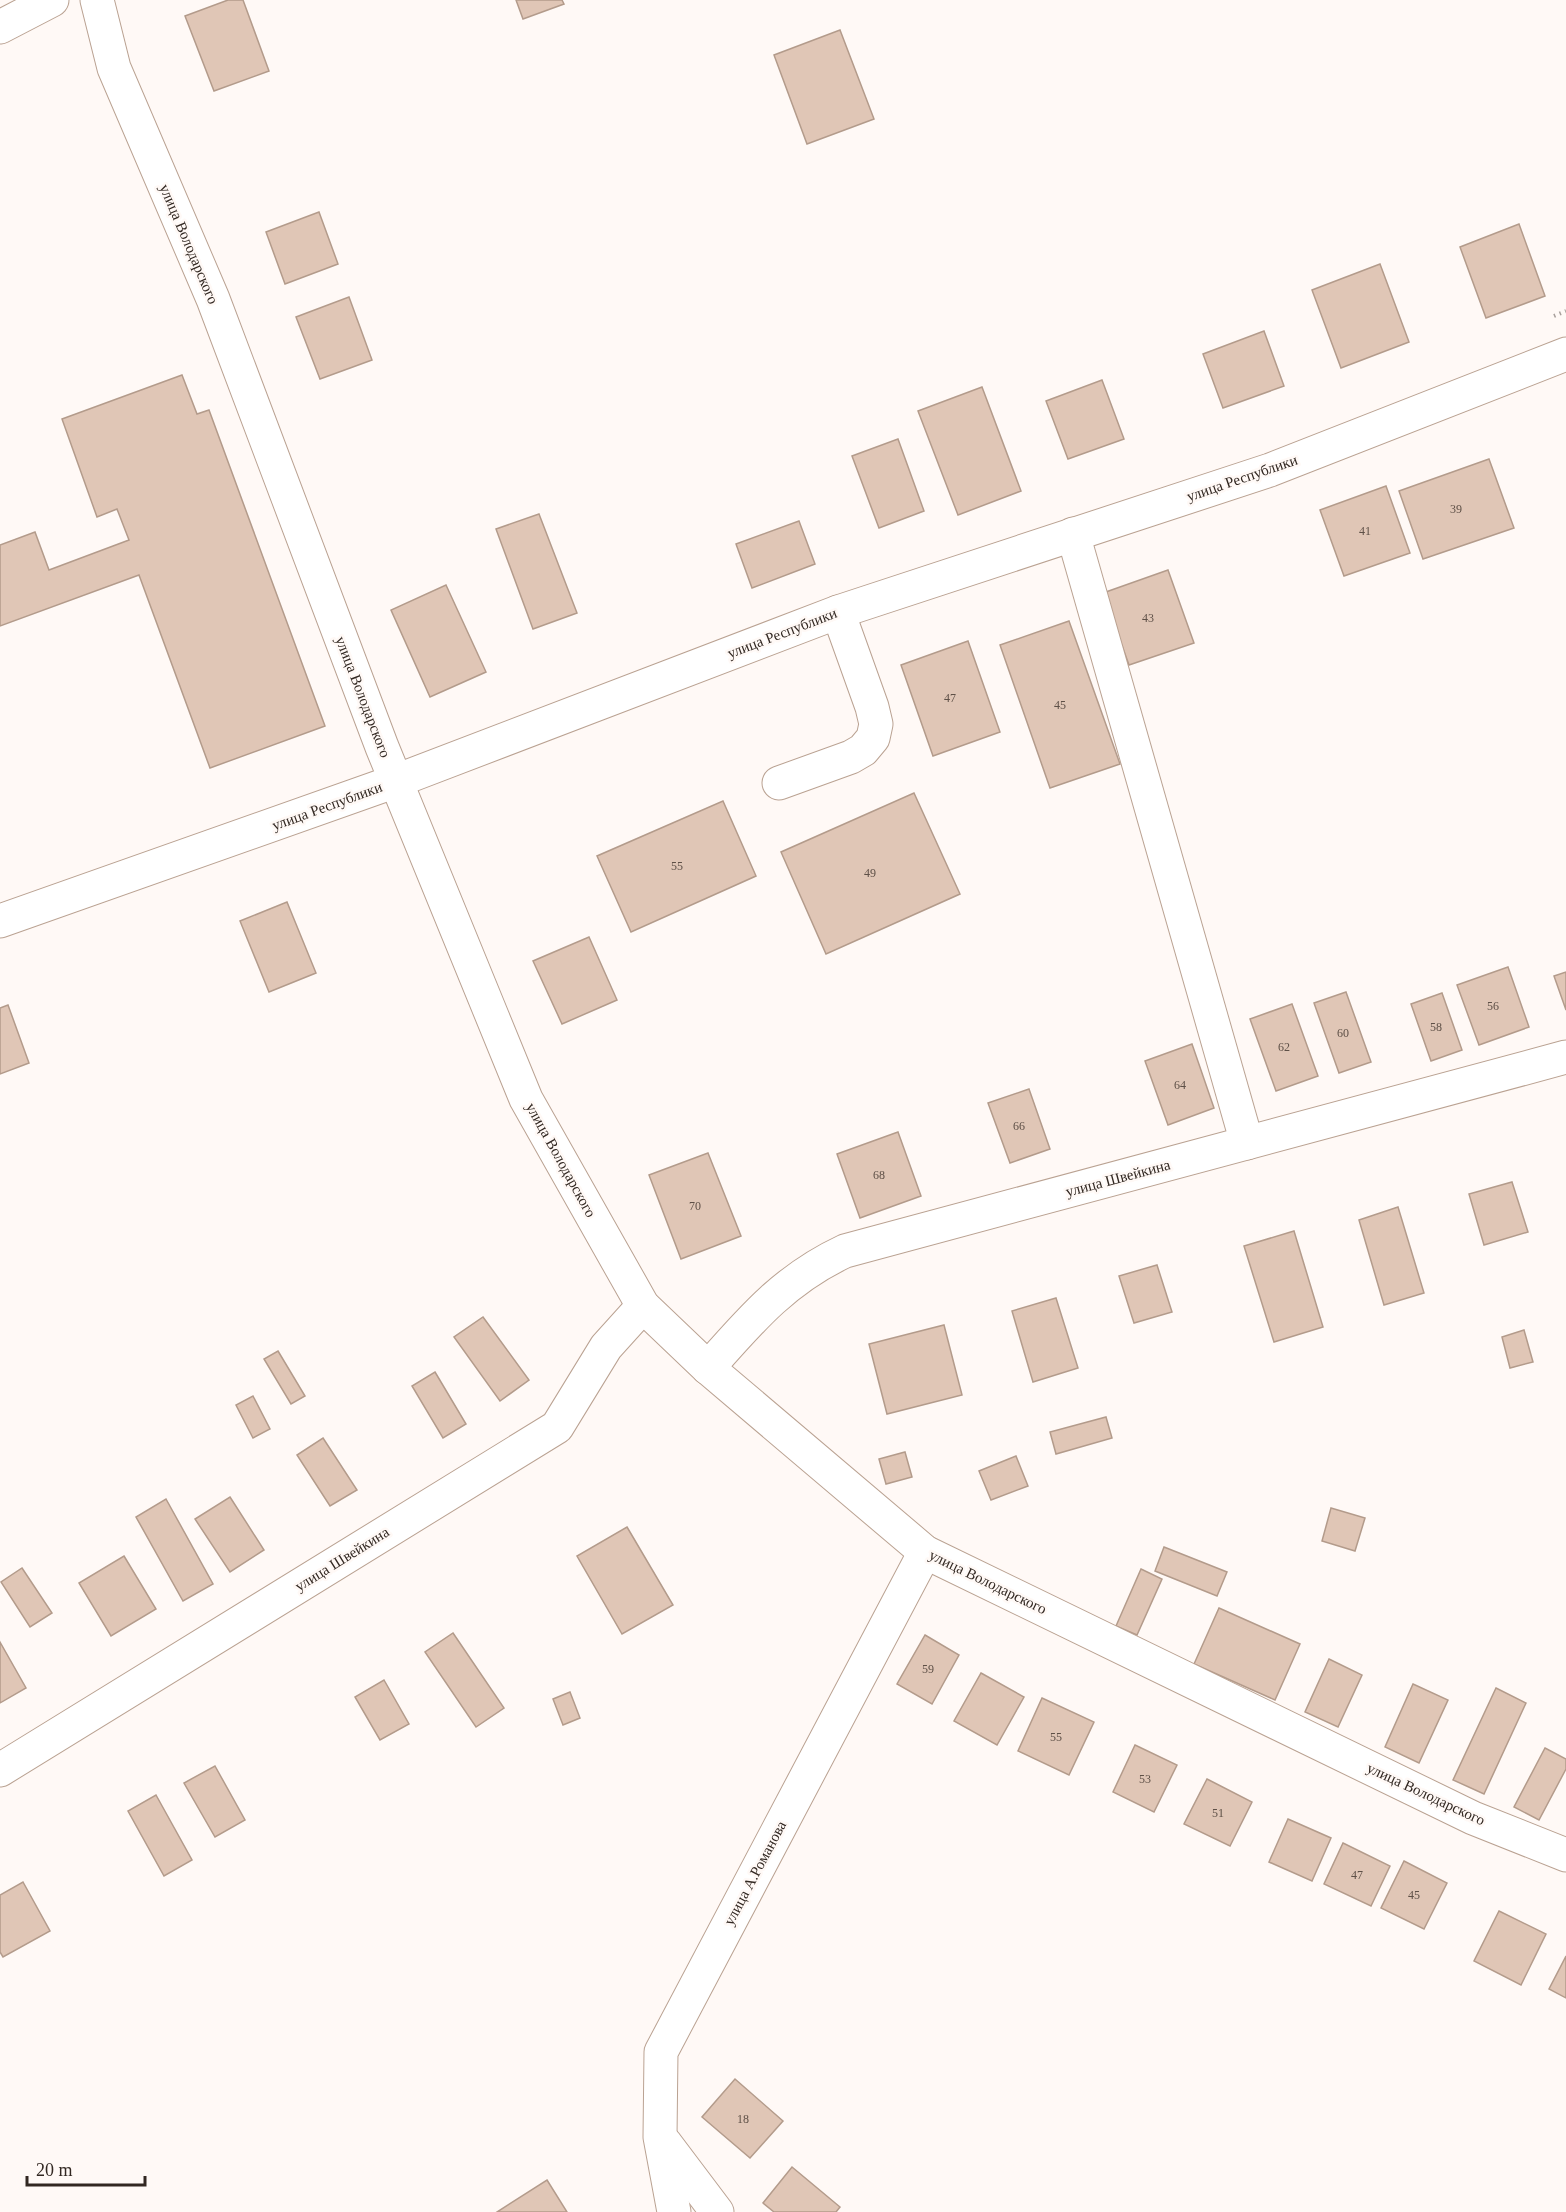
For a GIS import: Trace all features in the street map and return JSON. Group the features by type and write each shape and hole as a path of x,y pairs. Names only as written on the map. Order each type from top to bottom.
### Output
{"street":[{"path":"0,27 52,0"},
{"name":"улица Володарского","path":"107,2 114,68 213,299 396,781 526,1099 642,1306 708,1368 925,1552 1473,1818 1566,1855"},
{"name":"улица Республики","path":"0,921 396,781 838,612 1270,470 1566,354"},
{"path":"1074,534 1247,1143"},
{"path":"779,783 851,757 863,750 873,738 876,724 872,707 838,612"},
{"name":"улица Швейкина","path":"708,1368 775,1296 818,1264 845,1251 1566,1057"},
{"name":"улица Швейкина","path":"0,1770 557,1427 606,1347 642,1306"},
{"name":"улица А.Романова","path":"674,2212 660,2137 661,2052 925,1552"},
{"path":"660,2137 717,2212"}],"building":[{"path":"228,0 243,0 269,71 214,91 185,16"},
{"path":"516,0 562,0 564,4 523,19"},
{"path":"840,30 874,119 807,144 774,55"},
{"path":"319,212 338,264 285,284 266,232"},
{"path":"1519,224 1545,296 1486,318 1460,247"},
{"path":"1380,264 1409,342 1341,368 1312,290"},
{"path":"349,297 372,360 320,379 296,317"},
{"path":"1264,331 1284,386 1223,408 1203,354"},
{"path":"182,375 197,414 209,410 325,726 210,768 139,575 0,626 0,545 35,532 49,570 129,540 117,509 97,517 62,419"},
{"path":"1102,380 1124,439 1068,459 1046,401"},
{"path":"982,387 1021,491 958,515 918,411"},
{"path":"898,439 924,511 879,528 852,456"},
{"path":"1489,459 1514,528 1423,559 1399,491"},
{"path":"1386,486 1410,553 1344,576 1320,510"},
{"path":"539,514 577,613 533,629 496,529"},
{"path":"799,521 815,564 752,588 736,544"},
{"path":"1168,570 1194,643 1129,665 1103,593"},
{"path":"446,585 486,672 430,697 391,610"},
{"path":"1069,621 1120,764 1050,788 1000,645"},
{"path":"968,641 1000,732 933,756 901,665"},
{"path":"914,793 960,894 826,954 781,852"},
{"path":"723,801 756,876 631,932 597,856"},
{"path":"287,902 316,973 269,992 240,921"},
{"path":"589,937 617,1000 562,1024 533,961"},
{"path":"1508,967 1529,1027 1479,1045 1457,985"},
{"path":"1566,972 1566,1010 1554,976"},
{"path":"1346,992 1371,1062 1339,1073 1314,1003"},
{"path":"1442,993 1462,1050 1431,1061 1411,1004"},
{"path":"1292,1004 1318,1076 1276,1091 1250,1019"},
{"path":"8,1005 29,1063 0,1074 0,1008"},
{"path":"1192,1044 1214,1108 1168,1125 1145,1061"},
{"path":"1029,1089 1050,1149 1010,1163 988,1103"},
{"path":"898,1132 921,1196 860,1218 837,1154"},
{"path":"708,1153 741,1236 681,1259 649,1175"},
{"path":"1512,1182 1528,1232 1484,1245 1469,1194"},
{"path":"1398,1207 1424,1293 1384,1305 1359,1220"},
{"path":"1294,1231 1323,1327 1274,1342 1244,1246"},
{"path":"1157,1265 1172,1312 1134,1323 1119,1276"},
{"path":"1056,1298 1078,1368 1033,1382 1012,1311"},
{"path":"483,1317 529,1380 500,1401 454,1337"},
{"path":"944,1325 962,1395 887,1414 869,1344"},
{"path":"1524,1330 1533,1362 1510,1368 1502,1337"},
{"path":"278,1351 305,1396 291,1404 264,1359"},
{"path":"435,1372 466,1424 443,1438 412,1386"},
{"path":"253,1396 270,1429 253,1438 236,1405"},
{"path":"1106,1417 1112,1438 1056,1454 1050,1432"},
{"path":"323,1438 357,1490 330,1506 297,1455"},
{"path":"905,1452 912,1477 886,1484 879,1459"},
{"path":"1016,1456 1028,1486 991,1500 979,1471"},
{"path":"230,1497 264,1550 230,1572 195,1519"},
{"path":"166,1499 213,1584 183,1601 136,1517"},
{"path":"1331,1508 1365,1518 1355,1551 1322,1541"},
{"path":"627,1527 673,1605 622,1634 577,1556"},
{"path":"1164,1547 1227,1572 1217,1596 1155,1571"},
{"path":"124,1556 156,1609 111,1636 79,1583"},
{"path":"22,1568 52,1613 30,1627 1,1582"},
{"path":"1141,1569 1162,1579 1137,1635 1116,1626"},
{"path":"1219,1608 1300,1644 1275,1700 1194,1664"},
{"path":"453,1633 504,1708 476,1727 425,1652"},
{"path":"925,1635 959,1655 932,1704 897,1684"},
{"path":"0,1642 26,1688 0,1703"},
{"path":"1329,1659 1362,1675 1338,1727 1305,1712"},
{"path":"981,1673 1024,1697 997,1745 954,1721"},
{"path":"384,1680 409,1724 380,1740 355,1697"},
{"path":"1413,1684 1448,1700 1419,1763 1385,1747"},
{"path":"1496,1688 1526,1703 1484,1794 1453,1780"},
{"path":"570,1692 580,1718 563,1725 553,1699"},
{"path":"1042,1698 1094,1722 1069,1775 1018,1751"},
{"path":"1135,1745 1177,1765 1154,1812 1113,1792"},
{"path":"1545,1748 1566,1759 1566,1769 1539,1820 1514,1807"},
{"path":"215,1766 245,1820 215,1837 184,1783"},
{"path":"1207,1779 1252,1802 1230,1846 1184,1824"},
{"path":"156,1795 192,1860 164,1876 128,1811"},
{"path":"1288,1819 1331,1838 1312,1881 1269,1862"},
{"path":"1343,1843 1390,1866 1371,1906 1324,1884"},
{"path":"1404,1861 1447,1883 1424,1929 1381,1908"},
{"path":"23,1882 50,1931 3,1957 0,1952 0,1895"},
{"path":"1499,1911 1546,1934 1521,1985 1474,1961"},
{"path":"1566,1956 1566,1998 1549,1989"},
{"path":"735,2079 783,2121 750,2158 702,2117"},
{"path":"792,2167 840,2207 836,2212 774,2212 763,2203"},
{"path":"547,2180 567,2212 497,2212"}]}
